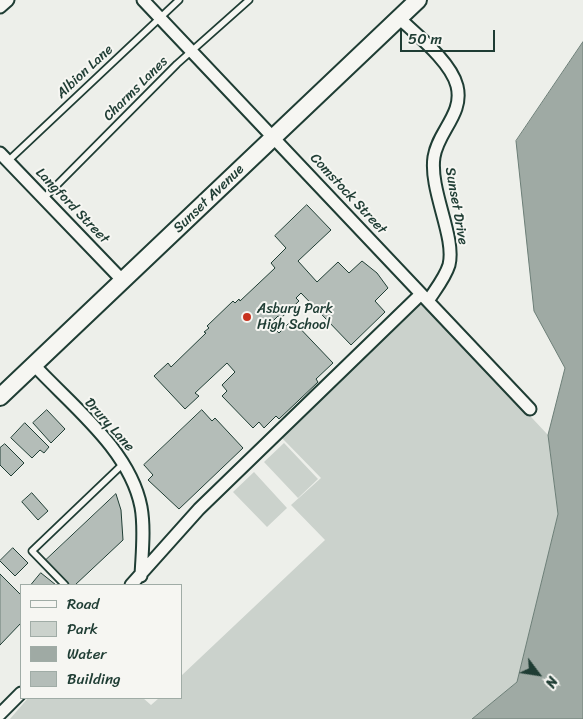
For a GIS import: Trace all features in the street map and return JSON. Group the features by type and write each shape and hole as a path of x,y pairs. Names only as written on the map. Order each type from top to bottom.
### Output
{"street":[{"path":"0,7 8,0"},
{"name":"Comstock Street","path":"143,0 530,409"},
{"name":"Sunset Avenue","path":"0,397 418,0"},
{"name":"Sunset Drive","path":"133,584 200,508 444,276 450,255 433,163 441,136 458,107 458,87 454,77 433,51 399,18"},
{"name":"Langford Street","path":"4,157 123,281"},
{"name":"Drury Lane","path":"34,365 104,439 124,463 131,476 141,508 143,537 141,576"},
{"path":"0,714 20,694"}],"lane":[{"name":"Albion Lane","path":"4,157 179,0"},
{"name":"Charms Lanes","path":"43,199 193,51 249,0"},
{"path":"64,584 32,552 124,463"}],"green space":[{"path":"423,302 548,435 558,514 517,682 472,719 10,719 27,699 144,699 151,705 158,699 182,699 182,675 325,540 291,505 321,478 282,438"},
{"path":"284,443 318,479 298,498 264,462"},
{"path":"254,472 287,508 267,527 233,492"}],"water":[{"path":"583,42 583,719 472,719 517,682 558,514 548,435 565,368 534,311 516,141"}],"building":[{"name":"Asbury Park High School","path":"307,205 331,230 298,261 317,282 338,262 349,273 362,261 377,273 388,288 375,301 385,312 351,345 301,293 296,298 299,301 281,318 278,316 270,324 279,333 292,320 333,363 316,379 318,382 279,419 276,416 264,428 259,422 253,428 222,396 227,391 222,385 235,372 227,363 195,393 199,396 185,409 154,376 168,363 171,367 206,333 204,332 209,328 207,326 233,301 235,303 239,299 240,301 275,268 271,263 286,248 275,236"},
{"path":"47,410 65,429 51,443 33,423"},
{"path":"202,410 212,421 215,418 243,448 179,509 148,480 153,475 144,465"},
{"path":"25,423 49,447 44,453 40,450 32,458 11,438"},
{"path":"5,444 24,463 11,476 0,465 0,448"},
{"path":"32,493 48,511 38,520 22,502"},
{"path":"116,494 121,510 123,540 76,584 67,584 45,561"},
{"path":"13,548 28,563 15,576 0,561"},
{"path":"41,573 55,584 32,584"},
{"path":"0,574 20,594 20,624 0,645"}],"place":[{"name":"Asbury Park High School","path":"247,317"}]}
